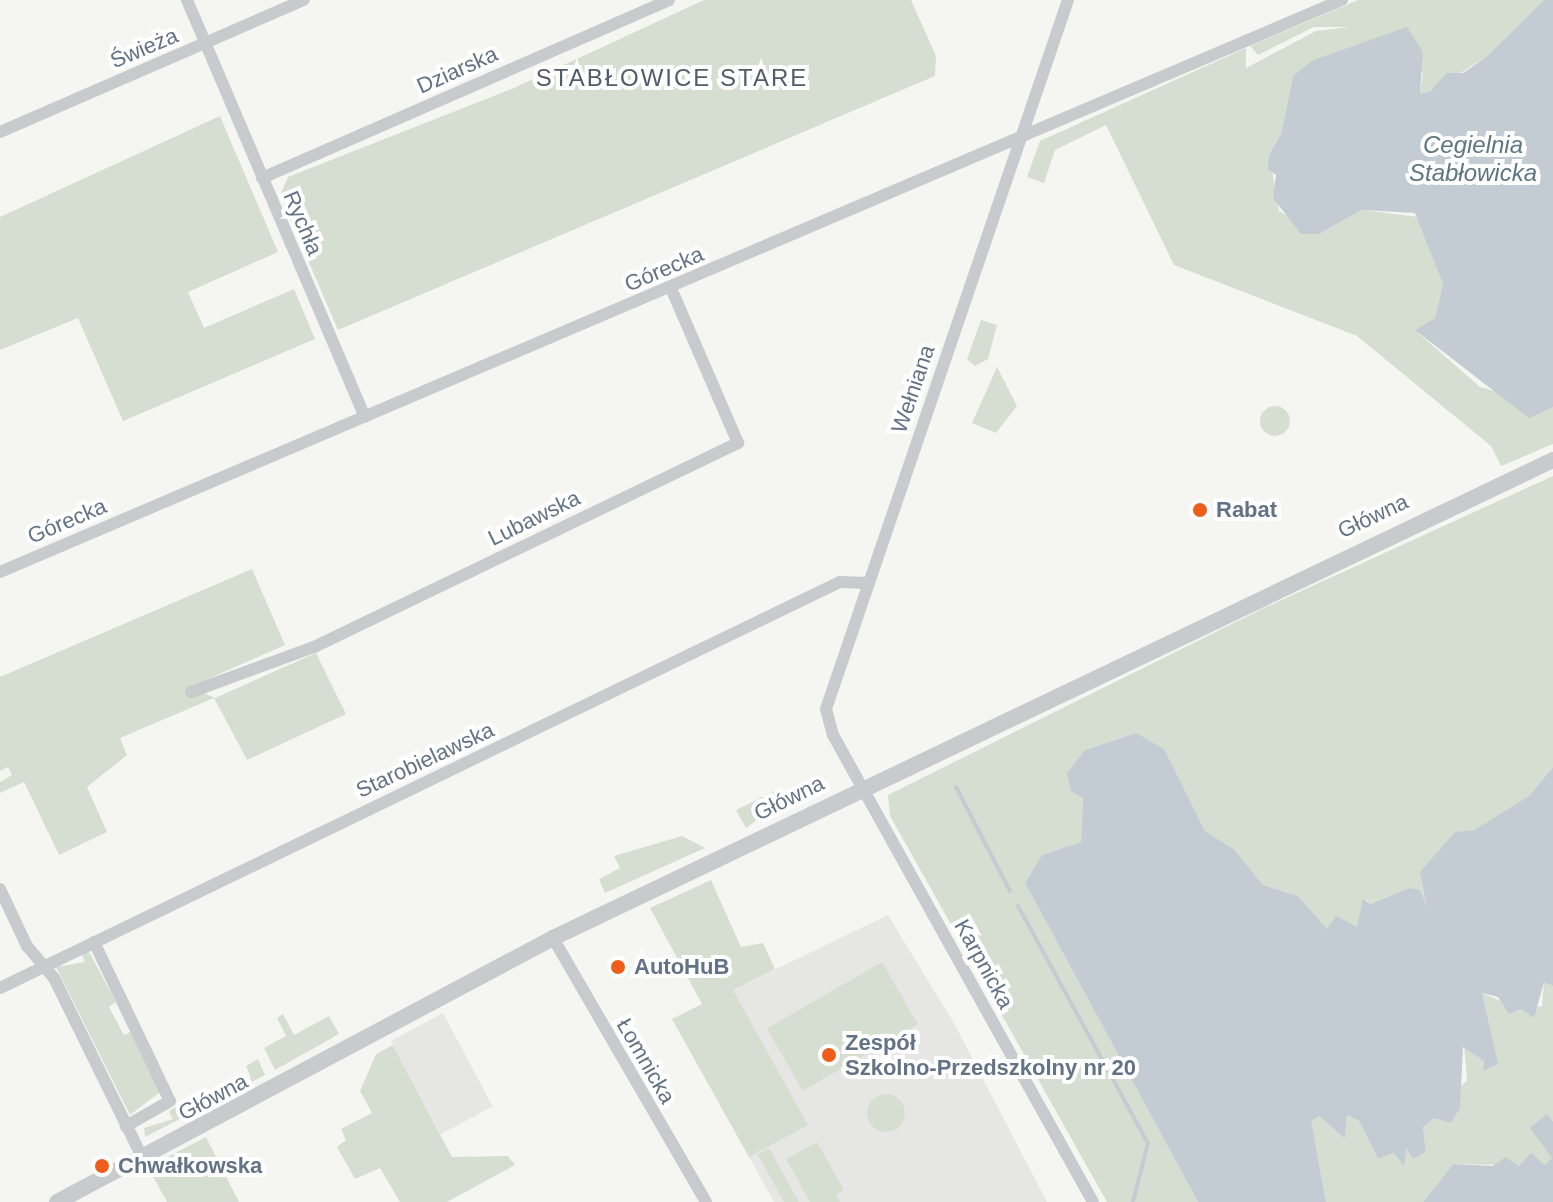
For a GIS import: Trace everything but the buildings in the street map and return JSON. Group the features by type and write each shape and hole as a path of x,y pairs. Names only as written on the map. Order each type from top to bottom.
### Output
{"street":[{"name":"Rychła","path":"187,0 365,417"},
{"name":"Świeża","path":"0,132 304,0"},
{"name":"Dziarska","path":"262,178 669,0"},
{"name":"Wełniana","path":"863,787 826,709 1068,0"},
{"name":"Górecka","path":"0,572 1342,0"},
{"name":"Lubawska","path":"191,692 314,647 738,443 671,288"},
{"name":"Główna","path":"57,1202 143,1159 553,938 863,787 1553,460"},
{"name":"Starobielawska","path":"0,988 840,582 869,583"},
{"name":"Karpnicka","path":"863,787 1093,1202"},
{"path":"0,889 40,968 54,978 143,1159"},
{"name":"Łomnicka","path":"553,938 706,1202"},
{"path":"94,942 170,1101 126,1126"}],"shaded area":[{"path":"704,0 911,0 936,56 935,76 338,330 280,195 288,177 514,88"},
{"path":"1358,0 1544,0 1486,57 1430,92 1420,93 1423,73 1349,52 1311,61 1293,76 1281,134 1269,153 1279,211 1319,234 1362,210 1419,217 1443,284 1435,318 1415,330 1480,387 1553,407 1553,444 1501,466 1491,446 1357,336 1174,265 1106,125 1055,150 1044,183 1027,177 1040,141 1246,48 1246,68 1316,31 1350,27 1314,27 1258,55 1250,46"},
{"path":"220,116 278,252 188,292 204,328 294,289 315,339 123,421 78,318 0,350 0,217"},
{"path":"981,320 997,325 988,359 975,366 967,359"},
{"path":"997,367 1017,406 996,433 972,423"},
{"path":"1275,406 1285,411 1290,421 1285,431 1275,436 1265,431 1260,421 1265,411"},
{"path":"1553,476 1553,767 1529,796 1474,830 1427,885 1427,907 1409,888 1369,904 1366,899 1357,928 1326,930 1298,896 1263,885 1234,849 1205,831 1171,764 1136,733 1085,750 1081,843 1042,855 1025,883 1198,1202 1107,1202 890,816 888,795 1264,608"},
{"path":"252,569 285,645 190,687 215,698 316,653 346,714 247,760 214,698 120,738 127,755 87,787 107,832 59,855 24,782 0,793 0,782 12,775 8,767 0,771 0,677"},
{"path":"774,791 785,796 781,802 746,828 736,810"},
{"path":"682,836 705,848 605,893 599,879 620,868 614,856"},
{"path":"711,880 741,947 763,943 775,969 733,990 808,1125 749,1157 672,1019 702,1004 650,908"},
{"name":"Zespół Szkolno-Przedszkolny nr 20","path":"888,915 955,1025 1047,1202 774,1202 672,1019"},
{"path":"88,950 116,1002 109,1007 124,1035 132,1031 160,1092 130,1115 56,967 85,962 81,953"},
{"path":"882,962 918,1024 803,1091 767,1028"},
{"path":"1544,981 1553,986 1553,1158 1544,1166 1453,1164 1423,1202 1326,1202 1310,1121 1319,1116 1345,1139 1347,1115 1359,1121 1378,1159 1394,1153 1403,1163 1406,1147 1413,1159 1426,1152 1423,1127 1467,1080 1464,1046 1484,1061 1483,1071 1490,1046 1482,993 1520,1009 1542,1006"},
{"path":"443,1013 493,1107 441,1134 391,1041"},
{"path":"283,1014 294,1035 329,1016 339,1034 275,1070 264,1048 286,1036 277,1018"},
{"path":"393,1045 452,1157 508,1156 515,1165 447,1202 400,1202 380,1168 355,1179 337,1147 346,1140 341,1129 372,1113 360,1091 376,1054"},
{"path":"258,1059 265,1075 145,1137 144,1128 173,1119 169,1111 178,1106 183,1114 251,1078 246,1066"},
{"path":"886,1094 900,1099 905,1113 900,1127 886,1132 872,1127 867,1113 872,1099"},
{"path":"206,1137 239,1202 167,1202 148,1167"},
{"path":"817,1142 844,1190 836,1195 840,1202 810,1202 786,1159"},
{"path":"769,1148 799,1202 784,1202 758,1154"}],"water":[{"name":"Cegielnia Stabłowicka","path":"1544,0 1553,0 1553,407 1529,418 1415,330 1435,318 1443,284 1415,213 1362,210 1319,234 1301,234 1273,198 1276,175 1268,169 1269,154 1281,134 1293,76 1311,61 1407,27 1423,52 1420,93 1430,92 1446,73 1463,73 1486,57"},
{"path":"1136,733 1164,749 1205,831 1234,849 1263,885 1298,896 1327,929 1336,916 1357,927 1363,899 1370,904 1409,888 1420,890 1427,907 1420,872 1455,832 1474,830 1529,796 1553,767 1553,986 1544,982 1534,1018 1521,1009 1509,1014 1498,997 1482,993 1498,1064 1483,1071 1484,1061 1463,1047 1460,1108 1451,1123 1434,1118 1423,1127 1426,1152 1413,1159 1406,1148 1404,1166 1394,1153 1378,1159 1359,1121 1347,1115 1345,1139 1319,1116 1311,1121 1326,1202 1198,1202 1025,883 1042,855 1081,842 1083,798 1071,791 1067,773 1085,750"},
{"path":"1547,1114 1553,1122 1553,1202 1423,1202 1453,1164 1493,1166 1505,1157 1519,1166 1531,1153 1545,1165 1552,1158 1530,1128"}],"waterway":[{"path":"956,787 1010,891"},
{"path":"1018,906 1148,1143 1133,1202"}],"place":[{"name":"Rabat","path":"1200,510"},
{"name":"AutoHuB","path":"618,967"},
{"name":"Zespół Szkolno-Przedszkolny nr 20","path":"829,1055"},
{"name":"Chwałkowska","path":"102,1166"}],"district":[{"name":"STABŁOWICE STARE","path":"672,78"}]}
